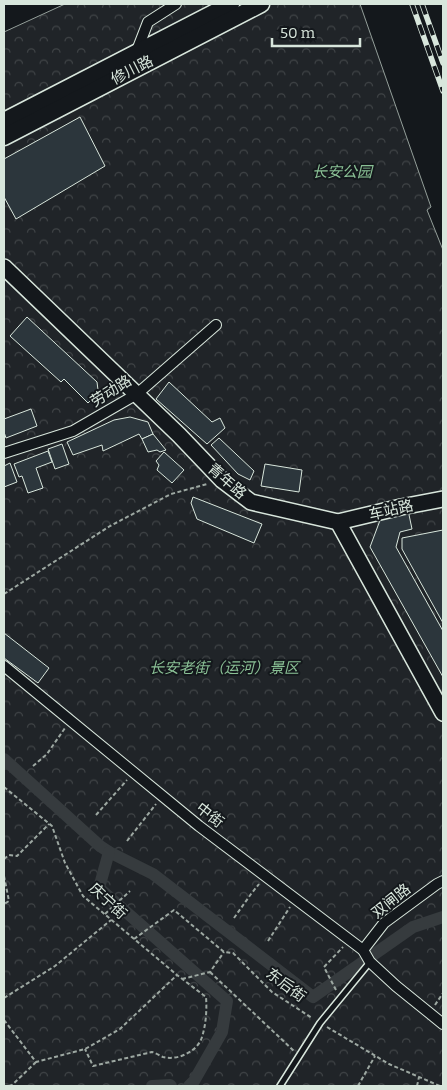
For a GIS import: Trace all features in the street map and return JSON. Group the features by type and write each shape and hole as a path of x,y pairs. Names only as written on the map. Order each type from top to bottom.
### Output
{"main road":[{"name":"修川路","path":"4,121 231,4"},
{"name":"修川路","path":"4,137 261,4"}],"street":[{"path":"135,54 148,22 176,4"},
{"name":"青年路","path":"4,267 179,435 222,480 252,502 338,522"},
{"name":"劳动路","path":"4,453 74,431 137,394 216,325"},
{"name":"车站路","path":"338,522 443,499"},
{"path":"338,522 443,714"},
{"name":"中街","path":"4,666 199,826 350,940 396,986 443,1024"},
{"name":"双闸路","path":"367,956 384,923 443,881"}],"lane":[{"path":"280,1086 320,1023 367,956"}],"path":[{"path":"4,594 110,526 171,494 222,480"},
{"path":"33,766 47,754 70,720"},
{"path":"96,815 134,773"},
{"name":"庆宁街","path":"4,787 52,826 65,862 83,896 178,976 206,997 207,1011 202,1038 192,1051 180,1057 163,1057 152,1052 94,1066 85,1049"},
{"path":"4,792 7,789"},
{"path":"127,841 162,796"},
{"path":"4,859 9,855 17,856 50,824"},
{"path":"4,876 9,901 4,904"},
{"path":"234,918 266,877"},
{"path":"105,914 130,891"},
{"path":"268,941 296,899"},
{"name":"东后街","path":"134,939 174,910 224,952 233,953 272,992 389,1064 439,1086"},
{"path":"4,998 55,966 111,920"},
{"path":"336,990 324,967 350,940"},
{"path":"182,978 210,972 224,952"},
{"path":"210,972 299,1056"},
{"path":"9,1086 12,1086 36,1062 85,1049 120,1029 178,976"},
{"path":"430,1014 443,993"},
{"path":"4,1020 36,1062"},
{"path":"358,1086 375,1056"},
{"path":"417,1086 419,1077"}],"green space":[{"name":"长安老街（运河）景区","path":"65,4 360,4 431,207 427,210 443,250 443,1086 4,1086 4,32"}],"building":[{"path":"80,117 105,166 16,219 4,197 4,159"},
{"path":"27,317 97,382 98,390 88,403 64,379 61,382 10,336"},
{"path":"169,382 212,422 220,418 225,428 207,444 156,399"},
{"path":"31,409 37,426 6,438 4,419"},
{"path":"130,417 148,422 153,434 142,439 139,434 103,451 102,445 73,455 67,442 114,420"},
{"path":"153,434 166,450 148,452 142,439"},
{"path":"219,438 254,471 250,480 238,474 211,445"},
{"path":"62,444 69,464 55,469 48,449"},
{"path":"48,451 52,462 36,468 43,488 28,493 22,476 19,477 14,464"},
{"path":"164,452 184,470 172,483 157,470 159,465 156,461"},
{"path":"10,463 17,482 4,487 4,466"},
{"path":"265,464 302,470 299,492 261,486"},
{"path":"193,497 262,524 254,543 197,519 191,503"},
{"path":"408,510 412,529 400,532 396,547 443,631 443,677 370,547 382,515"},
{"path":"443,530 443,623 402,549 402,538"},
{"path":"4,633 49,668 38,683 4,658"}],"waterway":[{"path":"4,759 100,846 153,874 313,997 413,927 443,917"},
{"path":"109,852 99,888 227,1001 222,1032 194,1081 189,1086"},
{"path":"152,1086 171,1086"}],"railway":[{"path":"412,4 443,91"},
{"path":"422,4 443,63"}],"park label":[{"name":"长安公园","path":"342,172"}]}
